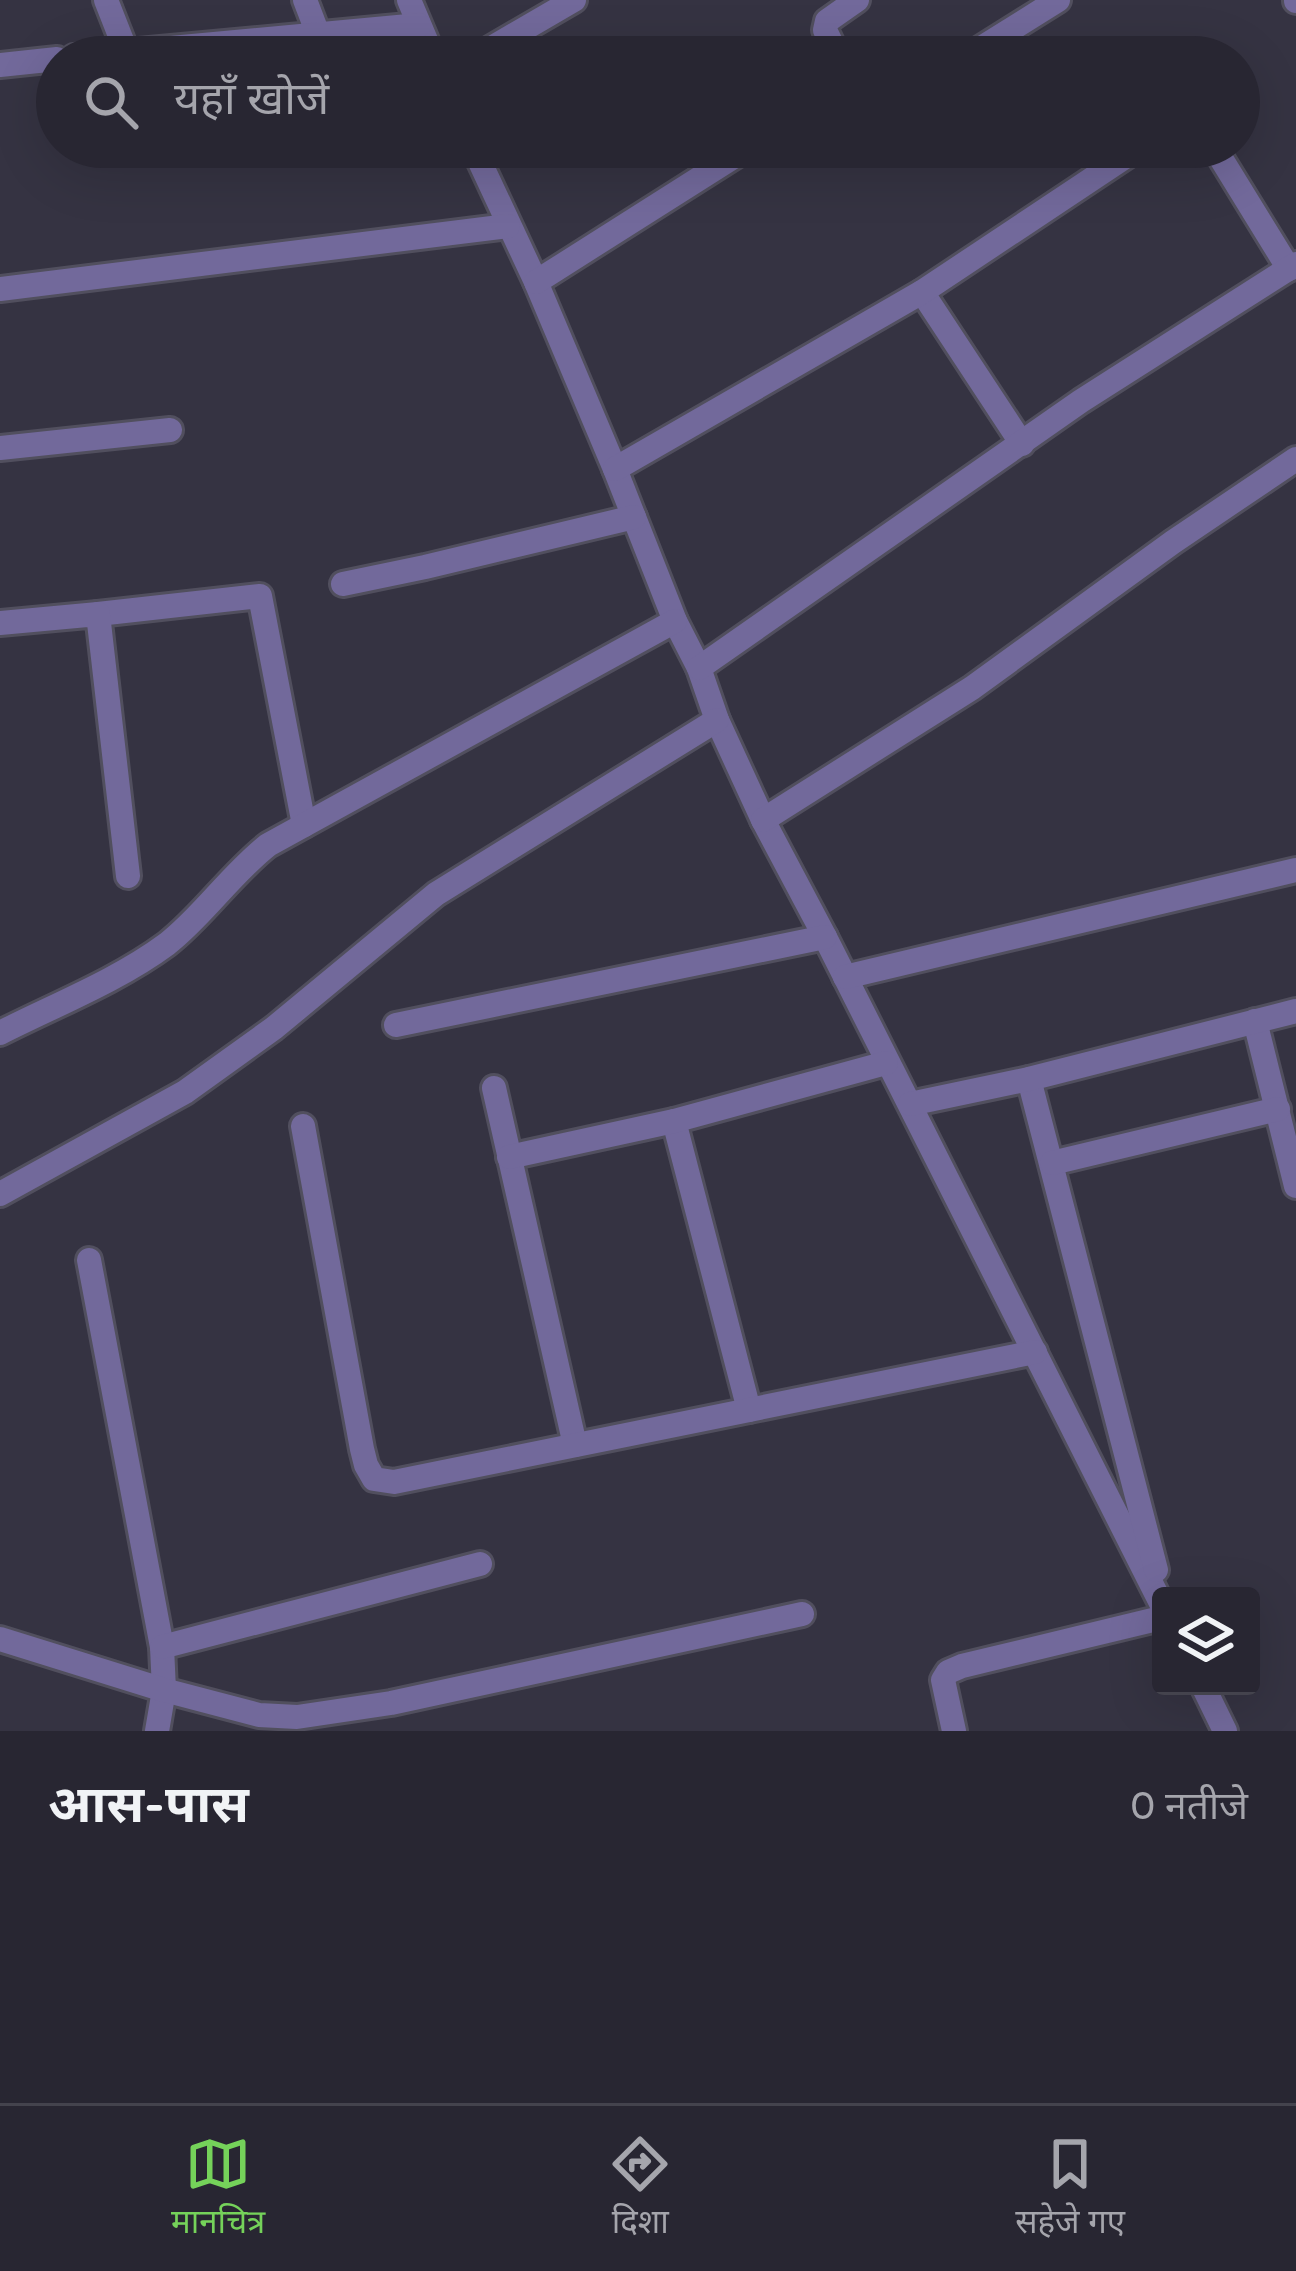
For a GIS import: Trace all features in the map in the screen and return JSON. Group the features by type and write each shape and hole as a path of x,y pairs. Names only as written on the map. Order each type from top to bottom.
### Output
{"street":[{"path":"106,0 121,36"},
{"path":"305,0 318,34"},
{"path":"409,0 424,36"},
{"path":"512,36 574,0"},
{"path":"828,36 826,21 857,0"},
{"path":"1001,36 1058,0"},
{"path":"297,36 419,26"},
{"path":"0,65 36,61"},
{"path":"482,168 536,282 675,621 763,820 1156,1587"},
{"path":"536,282 716,168"},
{"path":"615,469 922,292 1108,168"},
{"path":"699,668 1081,401 1293,267 1228,168"},
{"path":"0,290 508,226"},
{"path":"922,292 1022,444"},
{"path":"0,448 170,430"},
{"path":"763,820 971,688 1296,459"},
{"path":"343,584 634,517"},
{"path":"0,622 260,596 304,825"},
{"path":"98,614 128,876"},
{"path":"0,1033 169,943 268,845 675,621"},
{"path":"0,1194 185,1092 274,1028 436,894 717,720"},
{"path":"845,977 1296,870"},
{"path":"396,1025 825,937"},
{"path":"910,1104 1296,1011"},
{"path":"1256,1021 1293,1155 1296,1186"},
{"path":"509,1157 674,1121 886,1063"},
{"path":"1029,1078 1159,1587"},
{"path":"494,1088 574,1445"},
{"path":"1052,1163 1278,1109"},
{"path":"674,1121 749,1410"},
{"path":"303,1126 362,1449 374,1479 394,1482 1035,1352"},
{"path":"89,1260 161,1647 164,1690 158,1731"},
{"path":"161,1647 480,1564"},
{"path":"259,1715 297,1717 372,1706 802,1614"},
{"path":"954,1731 943,1680 949,1672 1152,1620"},
{"path":"0,1639 303,1731"},
{"path":"1207,1695 1225,1731"}]}
